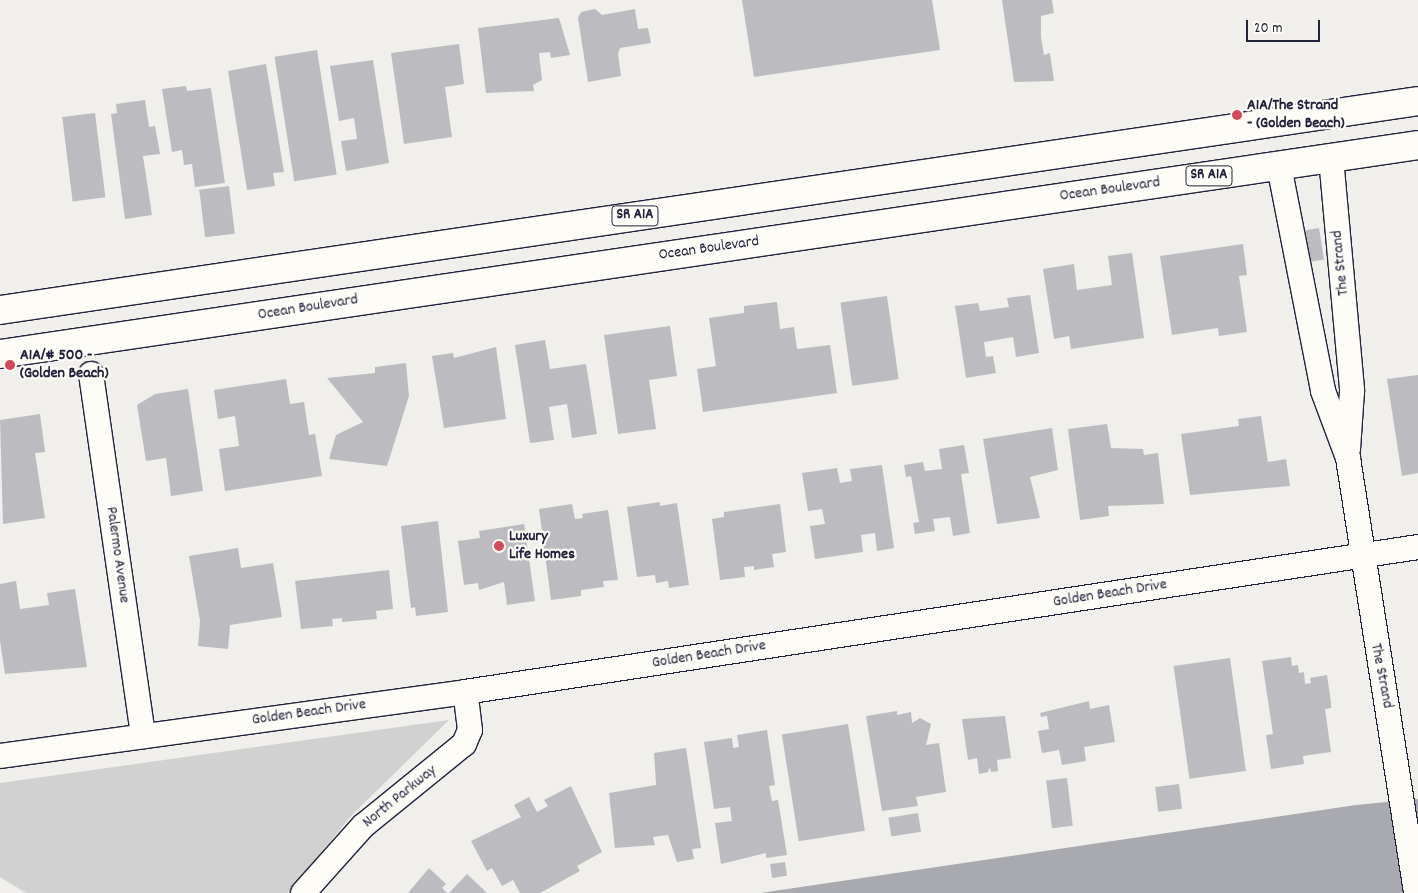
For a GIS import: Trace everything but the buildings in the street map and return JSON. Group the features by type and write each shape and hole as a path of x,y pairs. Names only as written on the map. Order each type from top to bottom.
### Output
{"main road":[{"name":"SR A1A","path":"0,310 1418,101"},
{"path":"1328,114 1331,158"},
{"path":"1271,123 1279,166"},
{"name":"Ocean Boulevard","path":"0,354 1418,145"},
{"path":"83,298 88,341"}],"street":[{"name":"The Strand","path":"1331,158 1352,391 1348,458 1374,644 1404,795 1416,893"},
{"name":"The Strand","path":"1279,166 1323,390 1348,458"},
{"name":"Palermo Avenue","path":"91,374 143,736"},
{"name":"Golden Beach Drive","path":"0,756 465,692 1418,547"},
{"name":"North Parkway","path":"303,893 363,826 464,744 470,730 465,692"}],"shaded area":[{"path":"449,720 352,815 288,893 26,893 0,877 0,783"},
{"path":"1418,799 1418,893 761,893 1356,805"}],"place":[{"name":"A1A/The Strand - (Golden Beach)","path":"1237,115"},
{"name":"A1A/# 500 - (Golden Beach)","path":"10,365"},
{"name":"Luxury Life Homes","path":"499,546"}]}
